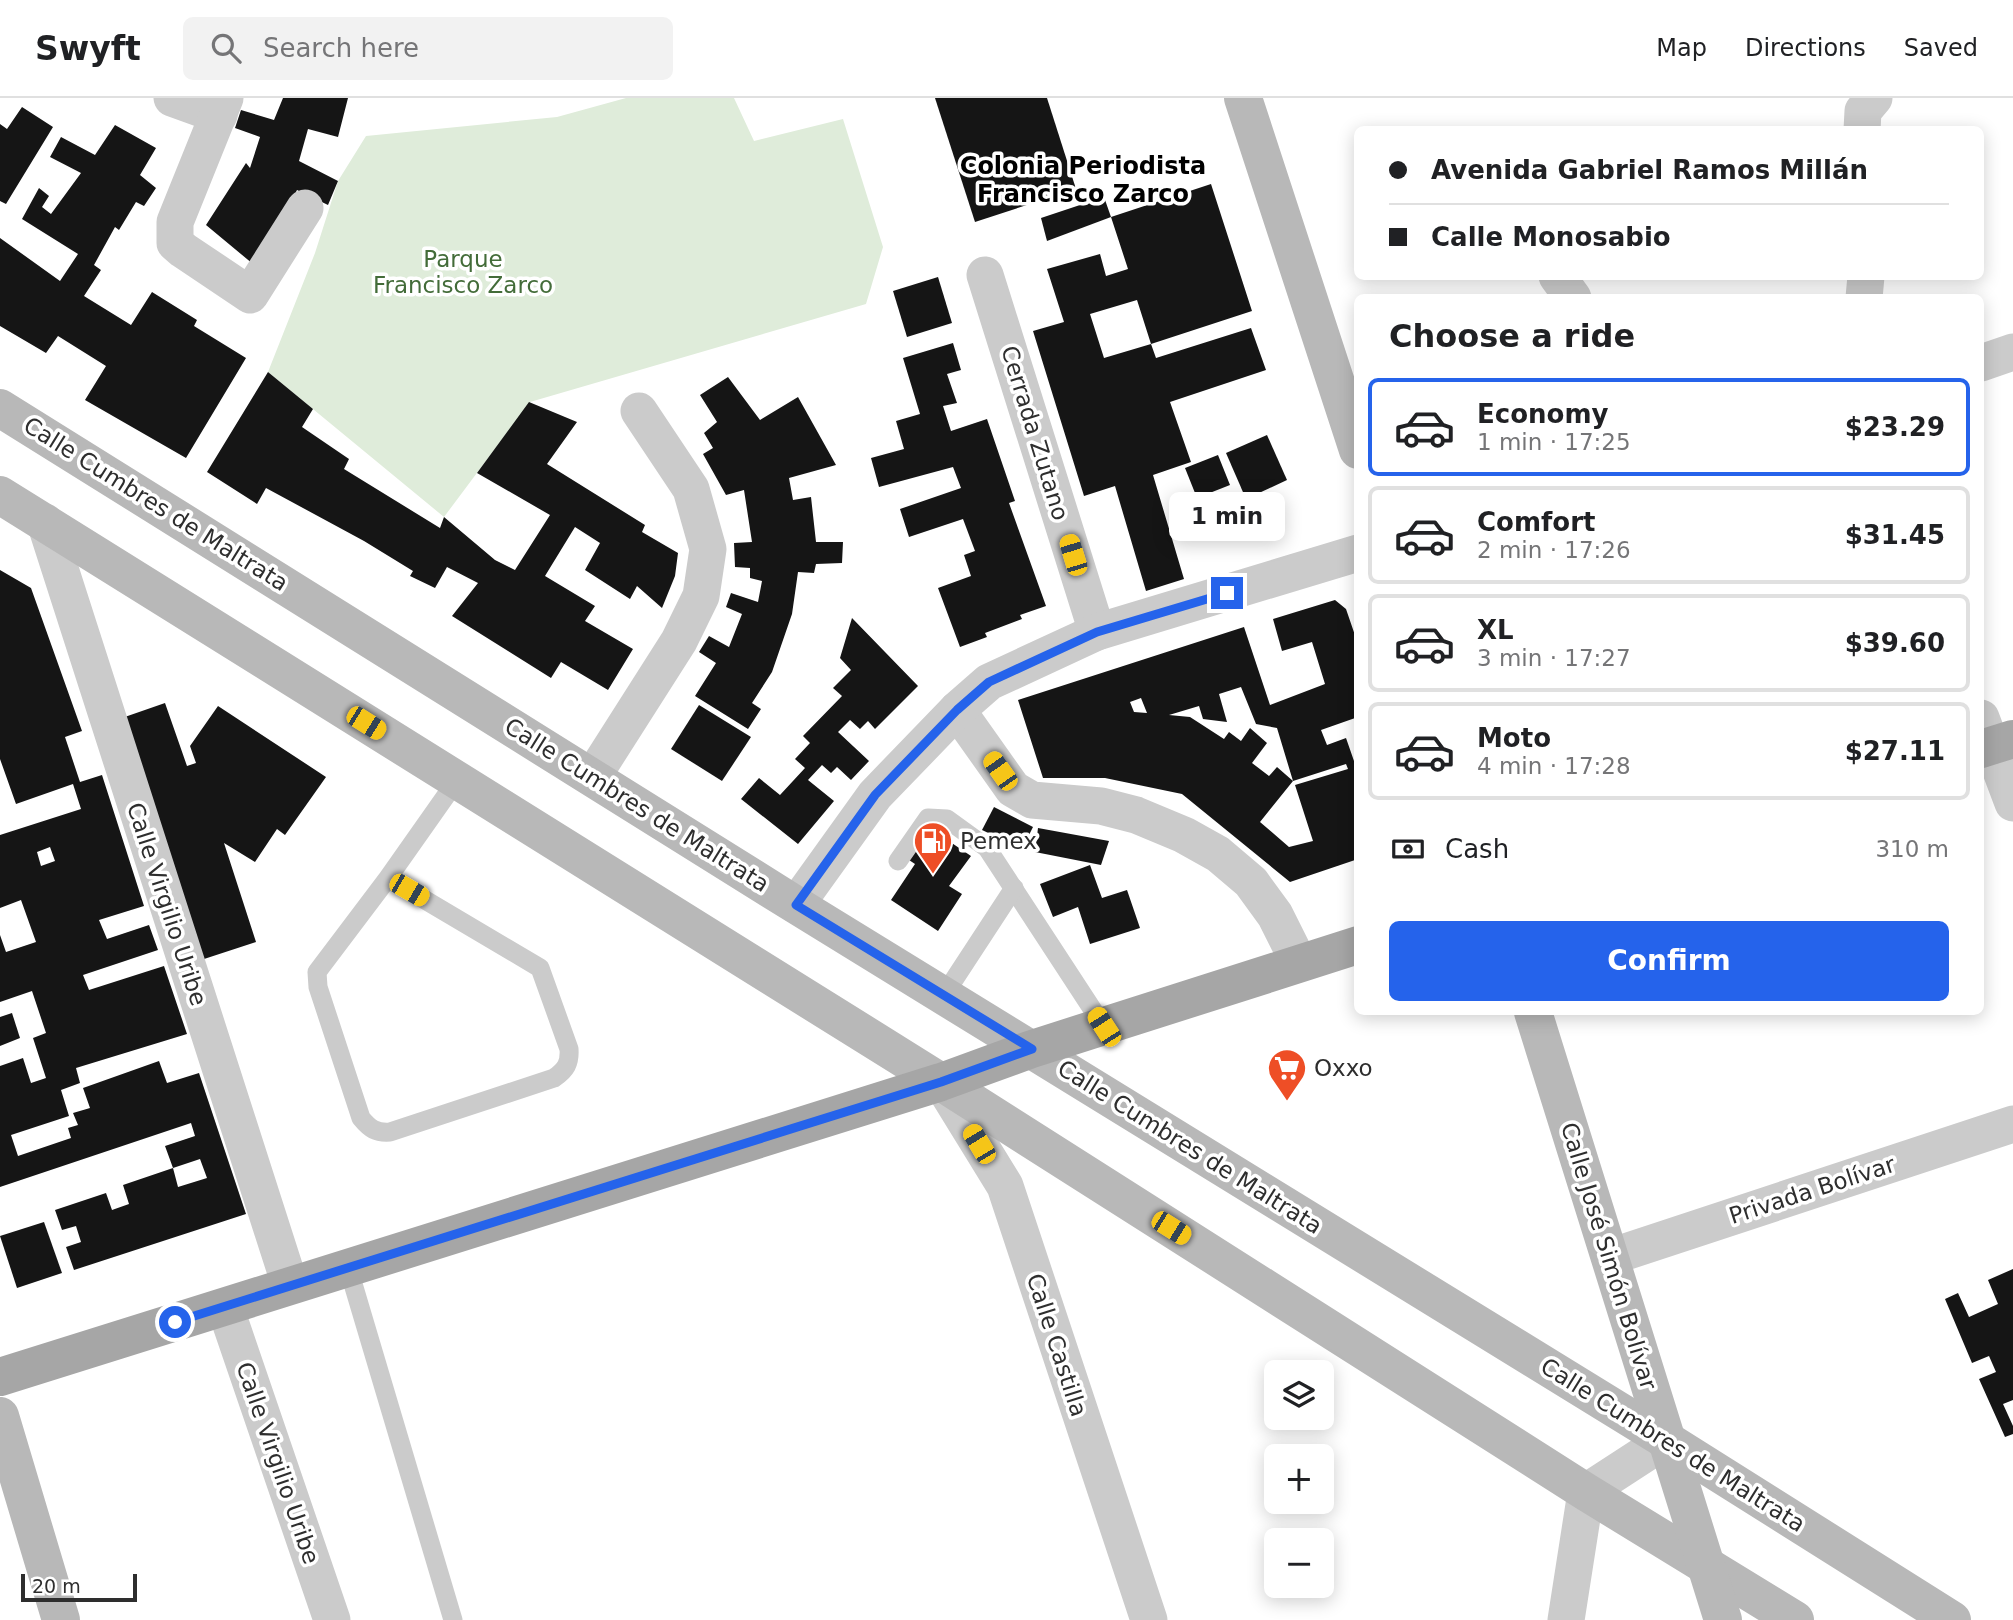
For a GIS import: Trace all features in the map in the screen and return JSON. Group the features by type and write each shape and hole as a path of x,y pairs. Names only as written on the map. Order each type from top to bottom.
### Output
{"main road":[{"path":"1243,98 1354,438"},
{"name":"Calle Cumbres de Maltrata","path":"0,408 796,905 1666,1440 1952,1620"},
{"path":"0,495 941,1082 1586,1492 1795,1620"},
{"path":"0,1377 941,1082 1032,1049 1354,946"},
{"name":"Calle José Simón Bolívar","path":"1534,1015 1723,1620"},
{"path":"0,1416 61,1620"}],"street":[{"path":"172,98 222,106 174,222 175,243 183,250 250,295 305,208"},
{"path":"1862,126 1863,111 1874,98"},
{"name":"Cerrada Zutano","path":"985,275 1097,632"},
{"path":"1984,362 2013,352"},
{"path":"593,776 679,641 701,596 708,549 691,489 639,411"},
{"name":"Calle Virgilio Uribe","path":"45,522 290,1285"},
{"path":"796,905 875,795 957,710 989,682 1097,632 1354,554"},
{"path":"957,710 1013,789 1032,800 1101,806 1136,815 1184,835 1218,854 1251,882 1275,915 1299,963"},
{"path":"1992,738 2013,803"},
{"name":"Calle Castilla","path":"941,1082 1005,1186 1149,1620"},
{"name":"Privada Bolívar","path":"1610,1257 2013,1124"},
{"name":"Calle Virgilio Uribe","path":"225,1307 332,1620"},
{"path":"1566,1620 1586,1492 1666,1440"}],"lane":[{"path":"388,878 540,968 569,1049 570,1060 564,1071 554,1078 390,1132 379,1133 368,1128 361,1118 316,979 321,965 388,878 457,780"},
{"path":"898,861 928,818 947,819 988,848 1104,1027"},
{"path":"944,995 1014,888"},
{"path":"348,1267 453,1620"}],"green space":[{"name":"Parque Francisco Zarco","path":"626,98 734,98 754,141 843,119 883,247 866,304 530,402 444,517 268,372 315,253 338,181 366,136 557,117"}],"building":[{"path":"283,98 348,98 338,137 308,129 299,161 338,181 328,205 297,190 259,269 206,225 246,163 250,168 260,137 235,128 241,110 274,120"},
{"path":"935,98 1047,98 1076,189 975,222"},
{"path":"22,107 53,127 6,204 0,201 0,124 7,129"},
{"path":"115,125 156,148 140,175 156,188 144,206 136,202 119,230 115,227 94,265 101,270 84,296 131,325 152,292 197,320 194,326 246,358 186,458 85,400 106,366 58,336 46,353 0,326 0,238 60,281 78,254 22,219 39,188 49,196 42,207 51,214 81,173 50,157 61,137 95,155"},
{"path":"1211,184 1252,311 1151,344 1156,358 1251,328 1266,370 1170,402 1191,462 1153,475 1184,579 1146,591 1115,486 1084,496 1033,331 1064,322 1047,269 1100,254 1106,276 1128,269 1111,217","holes":["1137,300 1151,344 1104,358 1090,314"]},
{"path":"1104,197 1111,217 1047,241 1041,218"},
{"path":"938,277 952,323 907,337 893,291"},
{"path":"953,343 961,370 947,374 957,403 943,406 951,431 987,419 1015,501 1009,503 1046,606 1020,615 1022,619 985,633 987,637 960,647 938,588 971,576 964,555 975,551 963,519 909,537 900,509 961,488 953,467 879,487 871,458 904,449 896,421 920,414 903,358"},
{"path":"268,372 313,409 302,427 349,459 344,469 440,528 444,517 495,560 515,570 550,515 477,473 529,402 577,422 547,464 645,525 642,532 678,553 675,576 662,608 637,586 630,599 585,570 600,543 575,527 545,576 595,606 585,621 633,649 608,690 561,662 551,678 452,616 478,583 447,567 435,588 410,576 413,571 364,541 266,488 257,504 207,472"},
{"path":"728,377 760,420 798,397 836,465 789,478 793,500 811,497 816,542 843,542 842,563 816,564 814,573 798,572 792,614 772,672 752,703 761,709 748,729 695,696 716,663 699,652 709,636 729,647 742,614 726,607 731,593 758,602 762,581 750,578 750,568 735,567 734,543 752,542 744,490 726,495 703,454 713,448 704,433 717,422 700,395"},
{"path":"1267,435 1287,480 1246,499 1226,453"},
{"path":"1218,455 1230,485 1197,498 1185,468"},
{"path":"1210,501 1220,523 1186,539 1175,516"},
{"path":"0,570 31,588 82,731 65,737 80,782 102,775 144,906 99,920 107,939 149,925 158,950 83,975 89,990 164,966 187,1034 76,1068 80,1083 61,1090 69,1116 11,1135 18,1156 71,1138 68,1128 78,1125 73,1113 90,1108 83,1088 159,1061 167,1083 199,1073 246,1214 74,1270 66,1247 81,1242 76,1226 62,1230 55,1210 106,1193 112,1210 129,1204 123,1185 173,1168 165,1146 195,1136 191,1123 0,1187 0,1066 23,1058 31,1083 46,1078 33,1038 46,1033 32,991 0,1002 0,935 6,952 36,942 21,900 0,908 0,835 81,809 73,784 16,804 0,759","holes":["50,847 55,861 41,866 37,852","200,1159 207,1178 178,1187 173,1168"]},
{"path":"1335,600 1346,609 1354,632 1354,718 1321,730 1327,745 1346,738 1354,761 1354,860 1290,882 1182,794 1105,778 1043,778 1018,700 1244,627 1270,705 1325,684 1312,642 1282,651 1273,619","holes":["1241,687 1256,724 1277,728 1293,781 1277,767 1269,776 1252,763 1267,743 1250,728 1241,741 1229,732 1224,739 1190,717 1169,715 1199,706 1203,719 1227,722 1219,694","1141,698 1147,713 1134,712 1130,702","1346,764 1348,769 1295,785 1313,841 1289,847 1260,822 1293,781"]},
{"path":"852,618 918,686 875,729 868,721 860,729 850,720 838,732 869,761 851,780 837,767 831,773 822,765 808,780 834,801 798,844 741,799 759,778 780,795 805,768 795,759 810,743 803,736 842,696 833,688 851,670 840,658"},
{"path":"165,703 187,766 196,763 190,746 218,706 326,777 285,835 277,829 255,862 224,843 256,942 201,960 119,719"},
{"path":"699,705 751,737 722,781 671,749"},
{"path":"994,807 1033,827 1022,849 982,830"},
{"path":"1038,828 1109,841 1101,865 1035,852"},
{"name":"Pemex","path":"931,829 971,856 949,886 962,894 938,931 891,900 915,864 909,860"},
{"name":"Pemex","path":"1090,865 1102,898 1127,890 1140,928 1090,944 1078,907 1053,917 1040,884"},
{"path":"12,1013 20,1038 0,1046 0,1017"},
{"path":"44,1222 62,1273 17,1288 0,1236"},
{"path":"2013,1269 2013,1400 2003,1404 2013,1426 2013,1434 2005,1437 1979,1379 1996,1372 1989,1356 1972,1363 1945,1299 1958,1293 1969,1317 1998,1304 1988,1280"}],"place":[{"name":"Pemex","path":"933,875"},
{"name":"Oxxo","path":"1287,1102"}],"district":[{"name":"Colonia Periodista Francisco Zarco","path":"1083,180"}],"route":[{"path":"175,1322 941,1082 1032,1049 796,905 875,795 957,710 989,682 1097,632 1227,593"}]}
